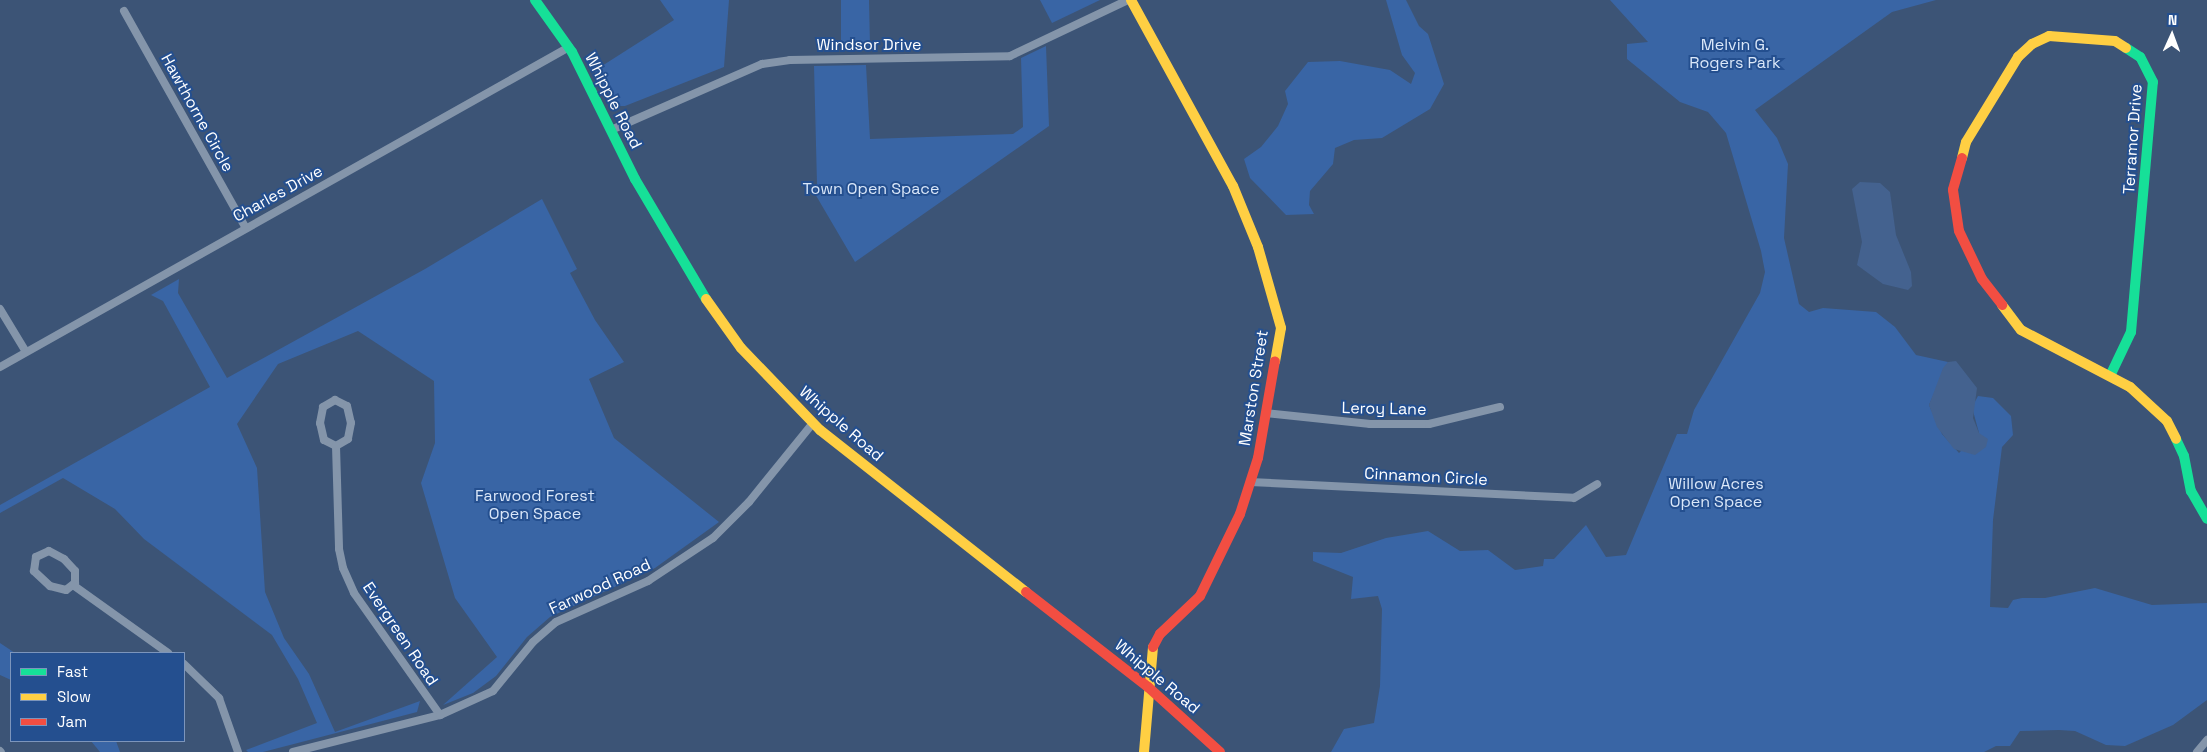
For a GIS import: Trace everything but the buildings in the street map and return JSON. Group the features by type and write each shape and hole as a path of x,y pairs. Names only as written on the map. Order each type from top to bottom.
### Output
{"street":[{"name":"Whipple Road","path":"535,0 569,48 611,130 694,281 741,348 813,423 1148,687 1220,752"},
{"name":"Windsor Drive","path":"611,130 762,64 790,60 1010,56 1129,0"},
{"name":"Marston Street","path":"1129,0 1233,186 1258,247 1281,328 1266,414 1250,482 1216,570 1196,601 1160,634 1152,649 1144,752"},
{"name":"Hawthorne Circle","path":"124,11 246,228"},
{"name":"Terramor Drive","path":"2110,376 2131,332 2153,82 2140,57 2116,41 2049,36 2032,44 2018,57 1966,142 1953,190 1954,211 1968,252 2008,318 2021,330 2110,376 2154,406 2167,421 2184,456 2191,491 2207,519"},
{"name":"Charles Drive","path":"0,366 569,48"},
{"path":"0,308 26,352"},
{"path":"335,400 348,406 351,423 346,442 336,446 324,440 320,423 323,407 335,400"},
{"name":"Leroy Lane","path":"1266,414 1370,424 1429,424 1474,416 1500,407"},
{"name":"Farwood Road","path":"293,752 316,749 440,715 492,691 533,642 556,622 637,587 700,549 749,502 813,423"},
{"name":"Evergreen Road","path":"336,446 339,549 348,580 440,715"},
{"name":"Cinnamon Circle","path":"1250,482 1574,498 1598,484"},
{"path":"49,552 64,559 75,571 73,585 60,591 45,584 34,571 36,557 49,552"},
{"path":"73,585 167,652"},
{"path":"185,665 219,698 238,752"},
{"path":"2197,752 2207,740"}],"green space":[{"path":"660,0 729,0 724,67 625,106 617,106 594,71 674,20"},
{"path":"841,0 869,0 870,46 841,47"},
{"path":"1040,0 1100,0 1052,23"},
{"path":"1386,0 1406,0 1419,26 1428,34 1444,84 1430,109 1382,138 1354,140 1335,148 1333,164 1310,191 1309,205 1314,214 1286,215 1250,178 1244,159 1261,147 1278,126 1288,104 1285,91 1308,62 1340,61 1390,70 1411,84 1415,73 1402,55"},
{"path":"1610,0 1936,0 1892,12 1755,110 1777,138 1788,164 1784,238 1799,304 1809,312 1823,308 1876,312 1895,327 1916,355 1948,362 1929,405 1942,434 1959,453 1979,433 1972,407 1978,396 1993,398 2011,416 2013,435 2002,447 1993,520 1990,607 2008,608 2013,600 2045,598 2095,588 2152,605 2207,603 2207,700 2173,725 2125,746 2106,745 2075,731 2059,730 2020,731 2010,746 1996,746 1984,752 1331,752 1344,729 1374,723 1380,686 1382,609 1378,596 1351,599 1353,577 1313,561 1313,552 1341,553 1386,538 1428,531 1460,551 1488,550 1515,570 1543,566 1544,559 1554,559 1586,525 1606,557 1626,555 1677,434 1687,434 1694,410 1760,293 1765,272 1761,251 1726,133 1708,112 1680,102 1627,59 1627,44 1648,42"},
{"name":"Town Open Space","path":"1046,46 1049,126 855,262 811,187 817,184 814,66 866,65 870,139 1013,134 1023,127 1021,58"},
{"name":"Farwood Forest Open Space","path":"542,199 577,269 570,273 595,320 624,362 589,379 614,438 719,522 655,568 550,617 527,637 496,676 473,693 443,705 497,657 455,598 421,483 435,443 434,381 358,331 278,364 237,424 257,468 265,592 284,638 309,674 335,732 420,701 417,712 263,752 248,752 246,750 317,723 298,679 272,635 144,539 115,509 63,478 0,513 0,505 210,387 163,301 151,295 179,279 178,293 227,378 425,269"},
{"path":"0,643 14,652 10,652 10,680 0,675"},
{"path":"92,742 116,742 120,752 100,752"}],"shaded area":[{"path":"1860,182 1880,183 1890,192 1896,235 1911,272 1912,286 1908,290 1883,284 1857,265 1862,242 1852,189"},
{"path":"1956,361 1977,388 1973,418 1979,433 1988,439 1986,447 1975,455 1954,449 1937,427 1929,405 1943,368 1948,362"}],"traffic: fast":[{"path":"535,0 572,52 635,179 706,299"},
{"path":"2110,376 2131,332 2153,82 2140,57 2126,48"},
{"path":"2176,439 2184,456 2191,491 2207,519"}],"traffic: slow":[{"path":"1131,0 1233,186 1258,247 1281,328 1275,361"},
{"path":"1962,158 1966,142 2018,57 2032,44 2049,36 2115,41 2126,48"},
{"path":"706,299 741,348 820,430 1026,592"},
{"path":"2002,305 2021,330 2130,387 2167,421 2176,439"},
{"path":"1144,752 1153,647"}],"traffic: jam":[{"path":"1962,158 1953,190 1959,231 1982,279 2002,305"},
{"path":"1153,647 1160,634 1200,596 1240,514 1258,458 1275,361"},
{"path":"1026,592 1148,687 1220,752"}],"park label":[{"name":"Melvin G. Rogers Park","path":"1735,54"},
{"name":"Willow Acres Open Space","path":"1716,493"}]}
